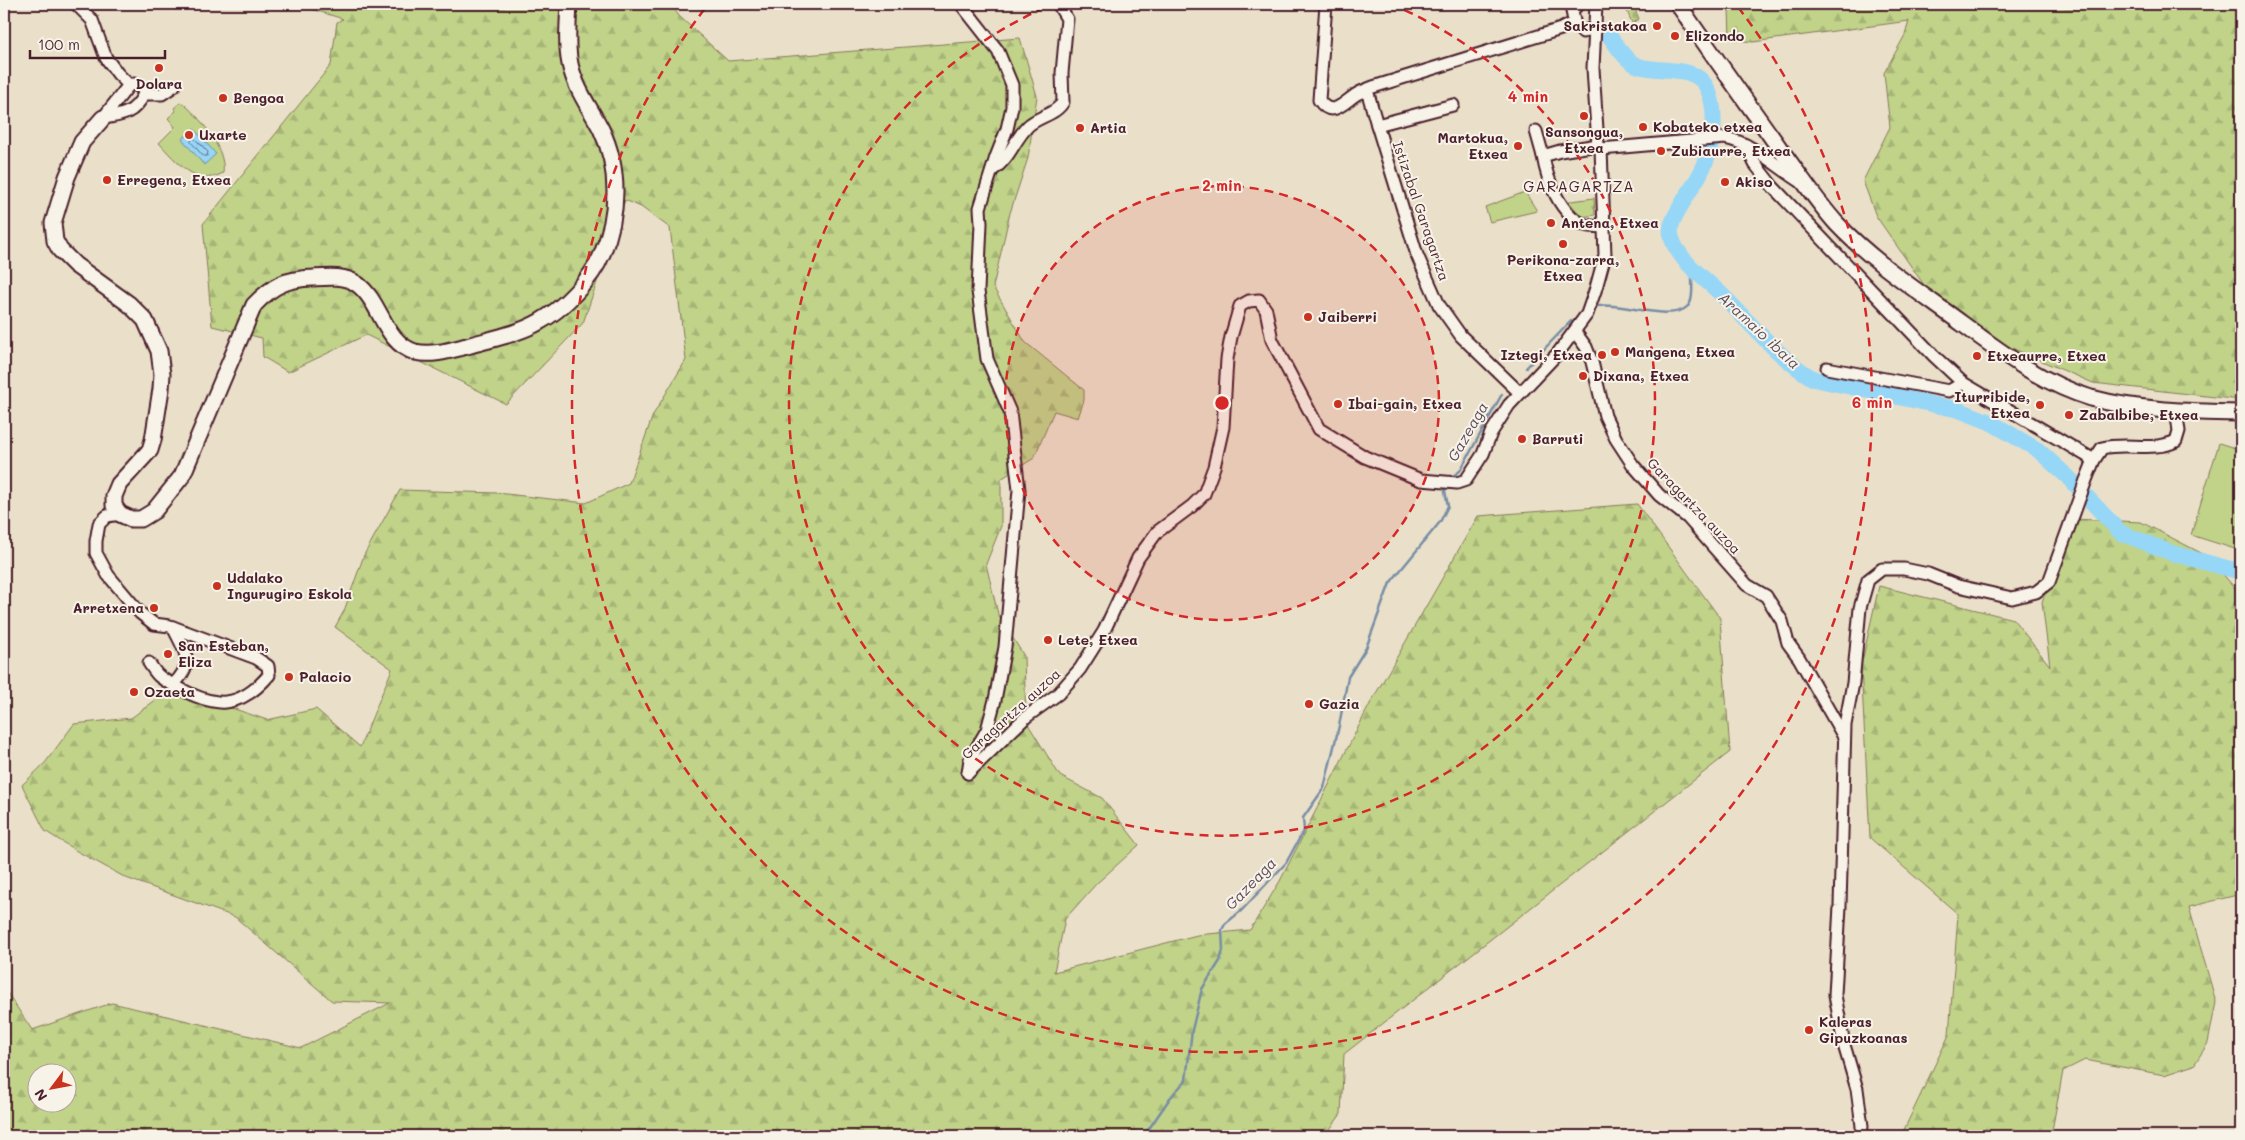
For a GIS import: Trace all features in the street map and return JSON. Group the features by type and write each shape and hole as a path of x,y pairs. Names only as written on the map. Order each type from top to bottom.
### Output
{"street":[{"path":"76,4 92,20 106,58 118,74 129,85 140,85 143,89 144,94 136,106 125,115 103,118"},
{"path":"129,85 103,118 90,130 78,150 54,213 53,224 55,241 60,250 75,265 129,304 145,320 159,351 162,389 150,450 119,484 114,496 114,506 120,514 131,519 141,519 154,511 182,476 254,305 265,293 281,283 297,279 323,277 341,277 356,283 364,290 398,342 414,351 430,354 454,349 540,322 578,289 593,271 612,231 616,201 610,156 601,130 576,83 570,65 568,43 569,4"},
{"path":"961,4 998,51 1012,85 1012,107 994,169"},
{"path":"994,169 1001,164 1030,124 1061,106 1063,102 1062,74 1067,19 1058,4"},
{"path":"1326,4 1319,100 1322,106 1338,108 1357,94 1367,90 1561,29 1573,23"},
{"path":"1578,4 1572,11 1573,23 1583,32 1590,31 1596,27"},
{"name":"Garagartza auzoa","path":"994,169 980,208 978,291 987,359 1010,412 1019,490 1005,647 996,700 987,730 970,759 968,773 1026,717 1058,694 1074,675 1104,631 1138,558 1157,532 1192,506 1204,494 1214,467 1223,428 1228,352 1232,330 1240,306 1249,301 1259,300 1266,310 1272,340 1320,429 1366,457 1421,480 1457,483 1466,480 1483,454 1500,419 1520,393 1558,353 1587,314 1605,255 1593,68 1596,27 1595,4"},
{"path":"1679,4 1806,185 1836,223 1857,244 1892,272 2018,363 2061,387 2091,397 2126,405 2176,410 2241,413"},
{"path":"144,94 162,94 174,86"},
{"name":"Istizabal Garagartza","path":"1367,90 1417,255 1440,307 1462,336 1520,393"},
{"path":"1377,125 1453,105"},
{"path":"1536,131 1550,182 1567,211 1586,226 1604,226"},
{"path":"1543,156 1560,151 1719,137 1735,139 1746,145 1806,185"},
{"path":"1746,145 1755,164 1773,187 1934,356 1963,383 2094,460"},
{"name":"Garagartza auzoa","path":"1575,332 1586,347 1592,362 1605,416 1629,458 1650,486 1688,518 1747,585 1766,596 1782,621 1788,643 1799,658 1845,738"},
{"path":"1827,368 1949,391 1963,383"},
{"path":"1860,1136 1862,1126 1857,1089 1844,1045 1834,995 1840,906 1845,738 1860,608 1868,580 1882,569 1904,569 1928,574 1958,586 2012,598 2036,592 2049,582 2086,480 2094,460 2102,448 2114,445 2165,446 2176,441 2178,431 2176,410"},
{"path":"120,514 107,516 99,524 96,540 98,559 116,586 148,620 154,624 173,627 256,658 268,666 269,671 265,680 250,694 226,703 200,700 156,676 149,663"},
{"path":"173,627 187,656 186,671 173,685"}],"green space":[{"path":"296,4 671,4 679,16 728,61 1020,38 1037,96 1028,158 1010,213 993,287 1025,342 1084,390 1084,400 1078,418 1054,411 1034,458 1001,479 1001,526 986,564 998,614 1024,656 1026,721 1060,776 1102,798 1139,845 1096,884 1065,919 1054,972 1197,935 1250,930 1280,881 1371,702 1478,516 1637,504 1720,618 1730,752 1344,1054 1341,1114 1325,1136 4,1136 4,988 32,1030 112,1003 301,1048 390,1003 332,1001 235,917 126,878 45,831 22,785 45,763 74,724 131,718 168,691 217,703 267,720 316,709 360,747 392,669 335,627 344,611 364,555 400,490 497,493 586,503 629,483 653,415 686,360 670,228 641,207 625,200 583,323 506,404 366,335 288,372 263,357 262,338 212,326 203,224 331,65 337,22 343,19"},
{"path":"1624,4 1633,4 1639,19 1632,23"},
{"path":"1745,4 2241,4 2241,400 2093,383 2000,343 1931,295 1876,216 1863,181 1890,127 1884,73 1905,35 1909,21 1753,42 1730,39 1729,8"},
{"name":"Uxarte","path":"181,102 196,115 216,144 221,154 223,173 213,177 195,175 180,164 159,143 175,127 168,118 176,111 174,108"},
{"path":"1525,192 1537,211 1490,222 1485,207"},
{"path":"1594,198 1595,215 1582,217 1569,202 1571,201"},
{"path":"2219,443 2241,450 2241,551 2191,535"},
{"path":"2072,519 2141,522 2207,556 2241,595 2241,894 2189,907 2216,1002 2208,1043 2194,1065 2164,1075 2085,1060 2063,1071 2051,1136 1901,1136 1949,1035 1958,914 1870,838 1861,666 1879,586 2013,619 2050,666 2042,602"}],"water":[{"path":"194,129 216,154 204,165 182,139"}],"waterway":[{"name":"Aramaio ibaia","path":"1610,37 1623,54 1634,64 1647,68 1684,72 1700,79 1706,86 1712,103 1714,123 1711,143 1702,170 1673,219 1671,227 1672,240 1687,263 1789,361 1814,379 1959,410 1990,422 2038,450 2069,478 2121,533 2172,553 2241,572"},
{"name":"Gazeaga","path":"1599,306 1670,313 1680,311 1690,303 1692,268"},
{"name":"Gazeaga","path":"1526,368 1571,321"},
{"name":"Gazeaga","path":"1450,478 1460,471 1502,394"},
{"name":"Gazeaga","path":"1144,1136 1170,1098 1186,1080 1192,1030 1202,989 1220,961 1223,950 1222,930 1225,924 1242,910 1286,863 1304,830 1303,818 1324,788 1339,726 1348,677 1366,648 1390,583 1440,522 1448,506 1444,486"}],"place":[{"name":"Sakristakoa","path":"1657,26"},
{"name":"Elizondo","path":"1675,36"},
{"name":"Dolara","path":"159,68"},
{"name":"Bengoa","path":"223,98"},
{"name":"Sansongua, Etxea","path":"1584,116"},
{"name":"Kobateko etxea","path":"1643,127"},
{"name":"Artia","path":"1080,128"},
{"name":"Uxarte","path":"189,135"},
{"name":"Martokua, Etxea","path":"1518,146"},
{"name":"Zubiaurre, Etxea","path":"1661,151"},
{"name":"Erregena, Etxea","path":"107,180"},
{"name":"Akiso","path":"1725,182"},
{"name":"Antena, Etxea","path":"1551,223"},
{"name":"Perikona-zarra, Etxea","path":"1563,244"},
{"name":"Jaiberri","path":"1308,317"},
{"name":"Mangena, Etxea","path":"1615,352"},
{"name":"Iztegi, Etxea","path":"1602,355"},
{"name":"Etxeaurre, Etxea","path":"1977,356"},
{"name":"Dixana, Etxea","path":"1583,376"},
{"name":"Ibai-gain, Etxea","path":"1338,404"},
{"name":"Iturribide, Etxea","path":"2040,405"},
{"name":"Zabalbibe, Etxea","path":"2069,415"},
{"name":"Barruti","path":"1522,439"},
{"name":"Udalako Ingurugiro Eskola","path":"217,586"},
{"name":"Arretxena","path":"154,608"},
{"name":"Lete, Etxea","path":"1048,640"},
{"name":"San Esteban, Eliza","path":"168,654"},
{"name":"Palacio","path":"289,677"},
{"name":"Ozaeta","path":"134,692"},
{"name":"Gazia","path":"1309,704"},
{"name":"Kaleras Gipuzkoanas","path":"1809,1030"}],"district":[{"name":"GARAGARTZA","path":"1579,187"}]}
